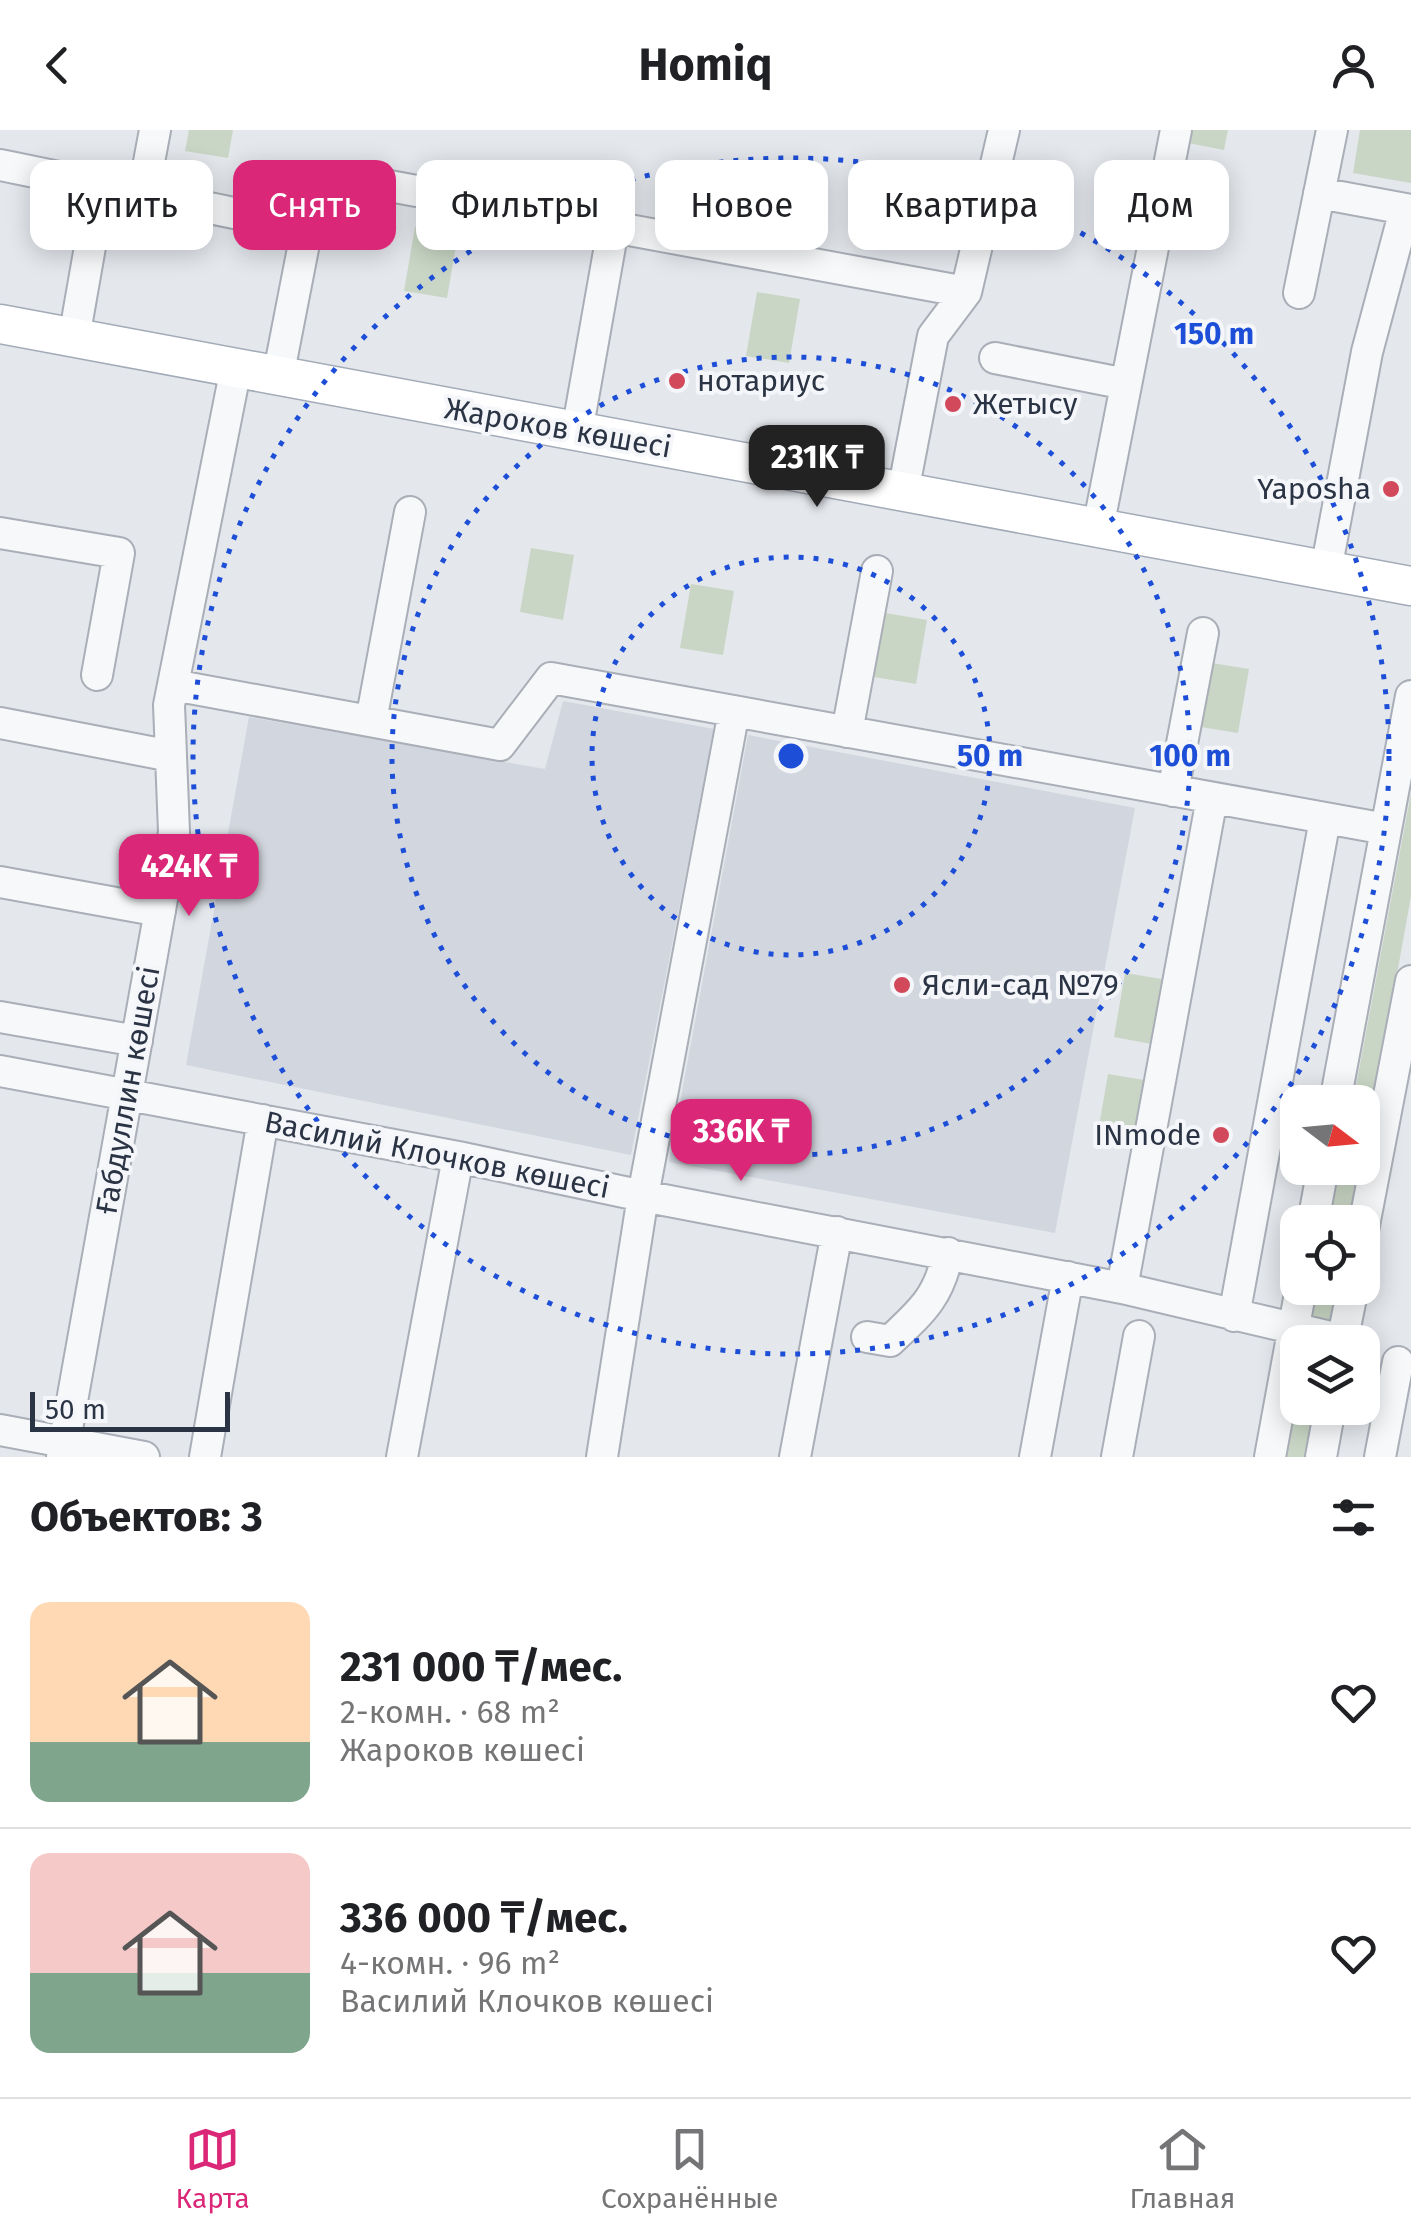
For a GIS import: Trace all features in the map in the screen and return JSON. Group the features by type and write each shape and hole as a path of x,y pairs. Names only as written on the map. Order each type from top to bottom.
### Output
{"main road":[{"name":"Жароков көшесі","path":"0,324 1411,586"}],"street":[{"path":"149,160 154,130"},
{"path":"903,492 933,336 966,292 1004,130"},
{"path":"1098,528 1176,130"},
{"path":"1299,293 1332,130"},
{"path":"0,164 30,170"},
{"path":"1319,193 1408,210 1367,352 1326,570"},
{"path":"635,234 966,292"},
{"path":"74,338 89,250"},
{"path":"278,377 303,250"},
{"path":"577,432 609,250"},
{"path":"995,358 1126,384"},
{"name":"Ғабдуллин көшесі","path":"64,1450 174,832 170,705 236,368"},
{"path":"371,721 410,512"},
{"path":"0,533 118,553 97,675"},
{"path":"847,732 877,571"},
{"path":"1173,791 1203,633"},
{"path":"174,685 500,745 551,678 1386,828"},
{"path":"1338,1085 1411,696"},
{"path":"602,1457 643,1196 734,711"},
{"path":"0,723 171,756"},
{"path":"1122,1288 1212,798"},
{"path":"1234,1316 1324,819"},
{"path":"0,882 160,911"},
{"path":"1368,1205 1411,981"},
{"path":"0,1016 137,1041"},
{"name":"Василий Клочков көшесі","path":"0,1071 948,1253 1122,1288 1280,1326"},
{"path":"205,1457 264,1120"},
{"path":"402,1457 458,1157"},
{"path":"794,1457 837,1232"},
{"path":"867,1337 890,1342 931,1302 942,1280 948,1253"},
{"path":"1035,1457 1068,1277"},
{"path":"1117,1457 1138,1336"},
{"name":"Василий Клочков көшесі","path":"1380,1354 1405,1363"},
{"path":"1380,1457 1405,1363"},
{"path":"1270,1457 1280,1401"},
{"path":"1321,1457 1327,1425"},
{"path":"0,1430 64,1450 144,1457"}],"shaded area":[{"path":"563,701 714,729 631,1155 186,1065 249,717 545,769"},
{"name":"Ясли-сад №79","path":"748,735 1135,808 1055,1233 669,1162"}],"green space":[{"path":"189,130 233,130 228,158 185,151"},
{"path":"1186,130 1228,130 1224,150 1183,142"},
{"path":"1360,130 1411,130 1411,183 1353,173"},
{"path":"415,227 416,250 455,250 447,298 404,291"},
{"path":"757,292 800,299 789,363 746,356"},
{"path":"531,548 574,555 563,620 520,612"},
{"path":"691,584 734,591 723,655 680,648"},
{"path":"885,613 927,620 916,684 874,677"},
{"path":"1206,662 1249,669 1238,733 1195,726"},
{"path":"1411,793 1411,896 1377,1085 1356,1085"},
{"path":"1125,973 1168,980 1157,1045 1114,1037"},
{"path":"1108,1074 1150,1081 1139,1145 1097,1138"},
{"path":"1337,1185 1359,1185 1355,1205 1333,1205"},
{"path":"1314,1305 1337,1305 1334,1321 1312,1317"},
{"path":"1293,1425 1316,1425 1310,1457 1287,1457"}],"place":[{"name":"нотариус","path":"677,381"},
{"name":"Жетысу","path":"953,404"},
{"name":"Yaposha","path":"1391,489"},
{"name":"Ясли-сад №79","path":"902,985"},
{"name":"INmode","path":"1221,1135"}]}
